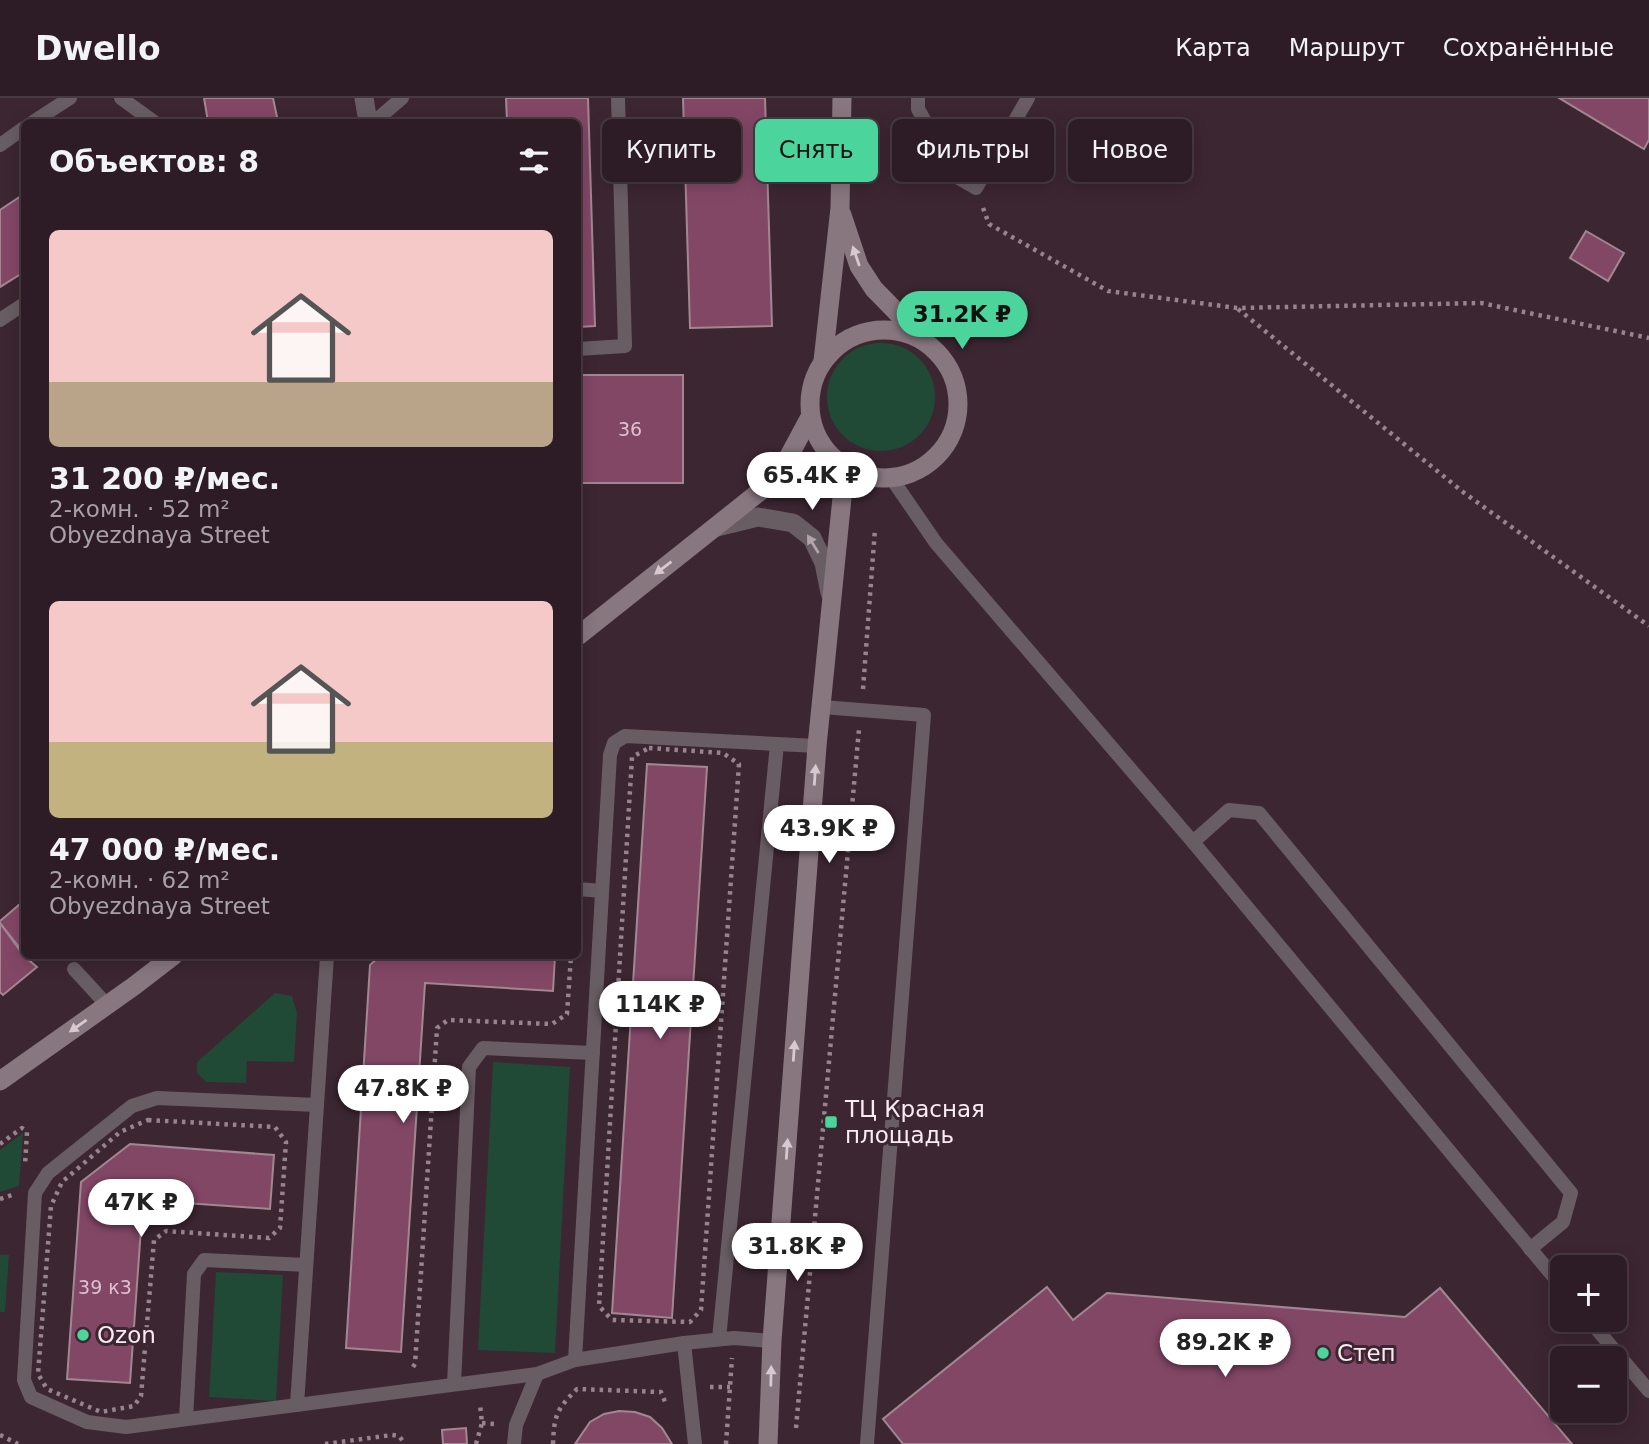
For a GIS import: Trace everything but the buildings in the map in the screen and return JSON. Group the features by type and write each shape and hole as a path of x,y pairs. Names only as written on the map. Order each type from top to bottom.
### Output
{"main road":[{"path":"840,208 859,266 874,289 945,361 955,380 959,401 957,423 948,443 934,459 916,471 892,479 867,477 845,468 828,454 817,437 810,417 811,388 822,362 840,208 842,98"},
{"path":"822,362 839,344 860,334 884,329 908,334 930,345"},
{"path":"581,634 768,485 782,469 810,417"},
{"path":"768,1444 772,1341 817,746 845,468"},
{"path":"0,1081 169,959"}],"street":[{"path":"364,98 370,119"},
{"path":"717,527 758,517 793,523 812,538 824,563 833,608"}],"lane":[{"path":"38,119 70,98"},
{"path":"121,98 150,119"},
{"path":"375,119 402,98"},
{"path":"581,349 625,346 618,98"},
{"path":"918,98 918,109 955,176 976,188 1028,98"},
{"path":"0,145 21,130"},
{"path":"0,320 21,306"},
{"path":"892,479 936,543 1193,842 1550,1273"},
{"path":"822,707 923,715 867,1444"},
{"path":"575,1360 610,755 614,743 625,736 817,746"},
{"path":"719,1339 777,744"},
{"path":"1193,842 1229,810 1259,813 1571,1193 1563,1222 1530,1249"},
{"path":"581,889 602,891"},
{"path":"297,1405 327,959"},
{"path":"74,969 107,1006"},
{"path":"454,1384 469,1067 483,1048 593,1053"},
{"path":"317,1105 157,1098 132,1106 48,1173 35,1193 24,1380 31,1397 87,1422 126,1427 537,1374 575,1360 684,1343 734,1338 772,1341"},
{"path":"186,1419 194,1274 204,1260 306,1265"},
{"path":"1599,1332 1649,1391"},
{"path":"684,1343 695,1444"},
{"path":"514,1444 516,1425 537,1374"}],"path":[{"path":"976,188 989,224 1108,291 1237,308 1481,303 1649,338"},
{"path":"1237,308 1463,492 1649,626"},
{"path":"796,1430 875,530"},
{"path":"649,748 723,754 738,764 701,1310 690,1322 612,1320 599,1306 632,757 649,748"},
{"path":"411,1370 415,1364 437,1028 448,1020 552,1024 567,1014 571,959"},
{"path":"148,1119 275,1127 286,1142 280,1228 269,1238 166,1231 154,1240 141,1396 134,1406 101,1412 47,1389 38,1374 51,1206 62,1182 120,1132 148,1119"},
{"path":"476,1444 482,1423 479,1381"},
{"path":"553,1444 554,1426 560,1406 577,1389 661,1392 670,1412"},
{"path":"326,1444 392,1435 400,1436 405,1444"},
{"path":"0,1436 18,1444"}],"green space":[{"path":"881,343 902,347 919,359 931,376 935,397 931,418 919,435 902,447 881,451 860,447 843,435 831,418 827,397 831,376 843,359 860,347"},
{"path":"275,993 292,996 297,1013 294,1062 247,1061 246,1083 206,1082 197,1073 197,1062"},
{"path":"493,1062 570,1067 555,1353 478,1350"},
{"path":"23,1133 19,1186 0,1192 0,1150"},
{"path":"0,1255 9,1255 5,1312 0,1312"},
{"path":"216,1272 283,1275 276,1401 209,1397"}],"place":[{"name":"ТЦ Красная площадь","path":"831,1122"},
{"name":"Ozon","path":"83,1335"},
{"name":"Степ","path":"1323,1353"}]}
